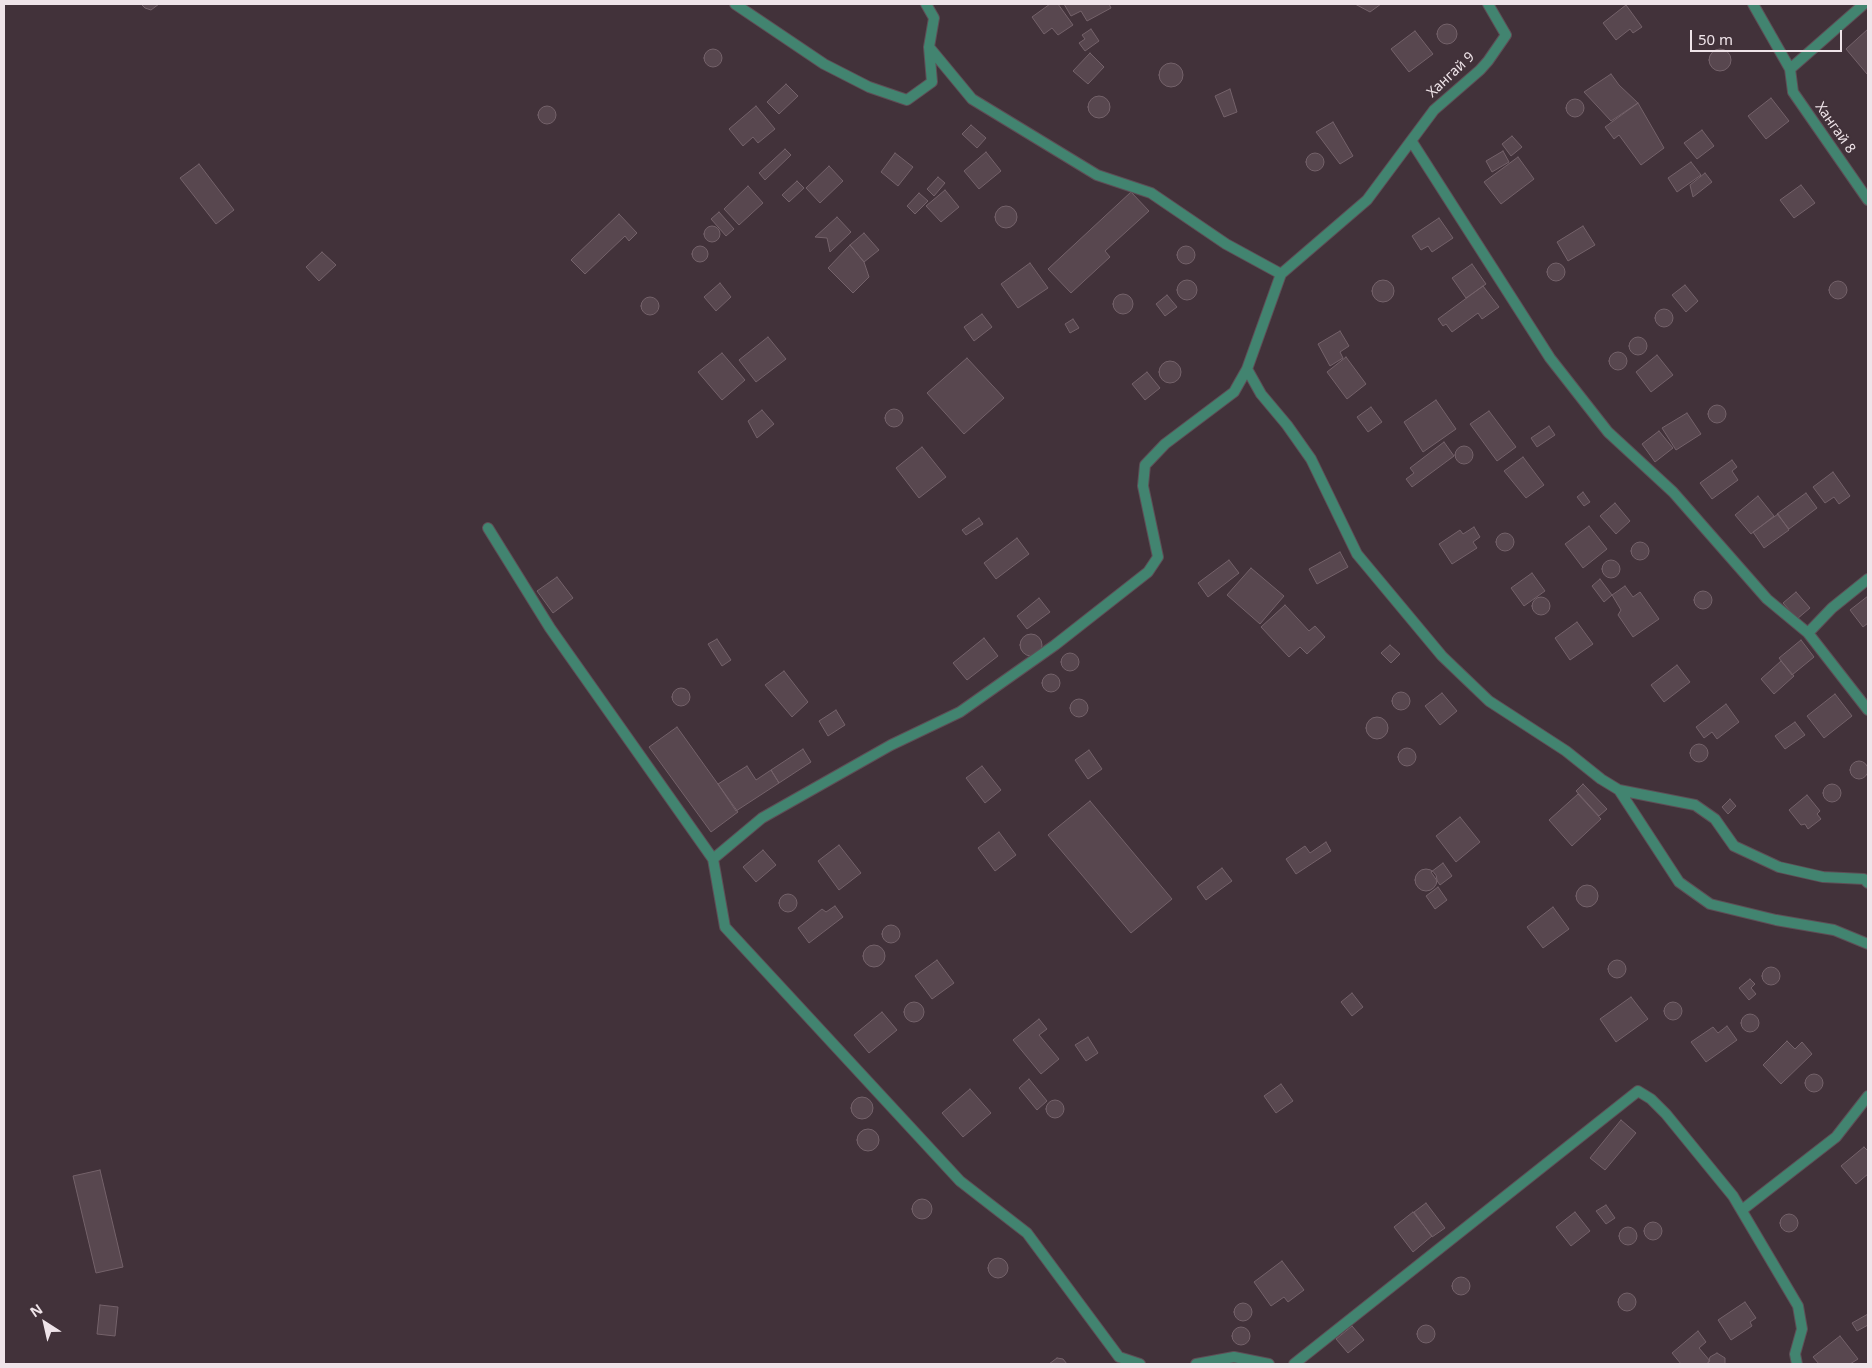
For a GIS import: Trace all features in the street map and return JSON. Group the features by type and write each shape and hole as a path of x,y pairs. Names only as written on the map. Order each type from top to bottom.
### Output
{"street":[{"path":"735,4 824,64 869,87 907,100 932,82 929,47 934,18 926,4"},
{"name":"Хангай 9","path":"1412,142 1434,110 1480,70 1506,35 1488,4"},
{"path":"1753,4 1790,69 1864,4"},
{"path":"929,47 972,99 1097,175 1151,193 1226,244 1281,274"},
{"name":"Хангай 8","path":"1790,69 1793,92 1868,200"},
{"path":"713,859 762,818 891,745 960,712 1055,645 1148,572 1158,557 1143,486 1145,465 1165,444 1234,392 1247,369 1281,274 1367,200 1412,142 1550,358 1608,432 1673,492 1767,599 1808,633 1868,710"},
{"path":"1247,369 1261,394 1287,425 1310,459 1357,554 1442,656 1489,701 1566,751 1601,779 1619,790 1695,805 1715,819 1734,846 1779,867 1823,877 1864,879 1868,882"},
{"path":"488,528 565,651 713,859 725,927 960,1181 1027,1233 1119,1357 1140,1364"},
{"path":"1808,633 1832,608 1868,579"},
{"path":"1619,790 1680,882 1710,904 1776,920 1834,930 1868,944"},
{"path":"1294,1364 1638,1091 1651,1099 1666,1114 1733,1196 1798,1306 1802,1329 1795,1354 1797,1364"},
{"path":"1742,1210 1836,1137 1868,1096"},
{"path":"1196,1364 1234,1357 1269,1364"}],"building":[{"path":"141,4 159,4 151,10"},
{"path":"1050,4 1058,4 1073,25 1058,35 1052,28 1044,34 1032,17"},
{"path":"1064,4 1109,4 1111,8 1087,21 1081,11 1071,16"},
{"path":"1355,4 1381,4 1370,12"},
{"path":"1626,5 1642,27 1633,33 1630,29 1616,40 1603,23"},
{"path":"1447,24 1454,27 1457,34 1454,41 1447,44 1440,41 1437,34 1440,27"},
{"path":"1091,29 1099,41 1085,51 1079,43 1085,39 1082,35"},
{"path":"1868,29 1868,72 1867,74 1846,49"},
{"path":"1415,31 1433,54 1409,72 1391,49"},
{"path":"713,49 719,52 722,58 719,64 713,67 707,64 704,58 707,52"},
{"path":"1720,49 1728,52 1731,60 1728,68 1720,71 1712,68 1709,60 1712,52"},
{"path":"1090,53 1104,67 1088,84 1073,71"},
{"path":"1171,63 1179,67 1183,75 1179,83 1171,87 1163,83 1159,75 1163,67"},
{"path":"1611,74 1619,85 1638,103 1611,121 1584,92"},
{"path":"786,84 798,96 779,114 767,102"},
{"path":"1230,89 1237,112 1224,117 1215,96"},
{"path":"1099,96 1107,99 1110,107 1107,115 1099,118 1091,115 1088,107 1091,99"},
{"path":"1771,98 1789,121 1766,139 1748,116"},
{"path":"1575,99 1581,102 1584,108 1581,114 1575,117 1569,114 1566,108 1569,102"},
{"path":"1638,103 1664,148 1641,165 1619,135 1614,139 1605,127"},
{"path":"543,106 551,106 556,111 554,122 543,124 538,119 538,111"},
{"path":"756,106 775,129 758,143 753,137 743,146 729,129"},
{"path":"1333,122 1353,156 1340,164 1316,132"},
{"path":"971,125 986,138 977,148 962,134"},
{"path":"1702,130 1714,146 1697,159 1684,143"},
{"path":"1512,136 1522,147 1511,156 1502,144"},
{"path":"785,149 791,155 765,180 759,173"},
{"path":"1503,151 1509,162 1492,172 1486,161"},
{"path":"986,152 1001,171 979,189 964,171"},
{"path":"895,153 913,167 898,186 881,172"},
{"path":"1311,153 1319,153 1324,158 1322,169 1311,171 1306,166 1306,158"},
{"path":"1518,157 1534,179 1501,204 1484,182"},
{"path":"1691,162 1701,175 1677,192 1668,178"},
{"path":"199,164 234,210 216,224 180,178"},
{"path":"829,166 843,181 820,203 806,188"},
{"path":"1705,173 1712,182 1693,197 1690,185"},
{"path":"938,177 945,183 934,196 927,189"},
{"path":"797,181 804,188 789,202 782,195"},
{"path":"1801,185 1815,203 1794,218 1780,200"},
{"path":"748,186 763,203 739,225 724,209"},
{"path":"945,190 959,207 941,222 926,206"},
{"path":"1131,192 1149,211 1105,251 1110,257 1071,293 1048,269"},
{"path":"919,193 928,201 915,214 907,206"},
{"path":"1006,206 1014,209 1017,217 1014,225 1006,228 998,225 995,217 998,209"},
{"path":"719,212 734,229 726,236 711,219"},
{"path":"619,214 637,233 629,241 625,236 585,274 571,260"},
{"path":"837,217 851,232 830,252 827,238 815,237"},
{"path":"1439,218 1453,238 1432,252 1428,246 1421,250 1412,236"},
{"path":"709,226 715,226 720,231 718,240 709,242 704,237 704,231"},
{"path":"1583,226 1595,245 1568,261 1557,242"},
{"path":"864,233 879,250 864,262 850,245"},
{"path":"850,245 864,262 869,277 853,293 828,268"},
{"path":"700,246 706,248 708,254 706,260 700,262 694,260 692,254 694,248"},
{"path":"1186,246 1192,249 1195,255 1192,261 1186,264 1180,261 1177,255 1180,249"},
{"path":"322,252 336,265 319,281 306,267"},
{"path":"1030,263 1048,288 1018,308 1001,284"},
{"path":"1556,263 1562,266 1565,272 1562,278 1556,281 1550,278 1547,272 1550,266"},
{"path":"1472,264 1486,284 1466,298 1452,278"},
{"path":"1183,280 1191,280 1197,286 1197,294 1191,300 1183,300 1177,294 1177,286"},
{"path":"1383,280 1391,283 1394,291 1391,299 1383,302 1375,299 1372,291 1375,283"},
{"path":"1838,281 1844,284 1847,290 1844,296 1838,299 1832,296 1829,290 1832,284"},
{"path":"720,283 731,297 716,311 704,297"},
{"path":"1685,285 1698,301 1686,312 1672,295"},
{"path":"1483,286 1499,307 1482,319 1478,313 1452,332 1446,324 1443,326 1438,319"},
{"path":"1123,294 1130,297 1133,304 1130,311 1123,314 1116,311 1113,304 1116,297"},
{"path":"1167,295 1177,307 1165,316 1156,304"},
{"path":"646,297 654,297 659,302 657,313 646,315 641,310 641,302"},
{"path":"1664,309 1670,312 1673,318 1670,324 1664,327 1658,324 1655,318 1658,312"},
{"path":"982,314 992,327 974,341 964,327"},
{"path":"1073,319 1079,328 1070,333 1065,324"},
{"path":"1340,331 1349,346 1340,352 1343,358 1330,366 1318,344"},
{"path":"768,337 786,359 756,382 739,360"},
{"path":"1638,337 1644,340 1647,346 1644,352 1638,355 1632,352 1629,346 1632,340"},
{"path":"1618,352 1624,355 1627,361 1624,367 1618,370 1612,367 1609,361 1612,355"},
{"path":"722,353 745,380 722,400 698,372"},
{"path":"1657,355 1673,375 1651,392 1636,372"},
{"path":"1346,357 1366,384 1347,399 1327,372"},
{"path":"967,358 1004,398 964,434 927,393"},
{"path":"1170,361 1178,364 1181,372 1178,380 1170,383 1162,380 1159,372 1162,364"},
{"path":"1147,372 1160,388 1145,400 1132,384"},
{"path":"1436,400 1456,429 1423,452 1404,422"},
{"path":"1717,405 1723,408 1726,414 1723,420 1717,423 1711,420 1708,414 1711,408"},
{"path":"1371,407 1382,422 1368,432 1357,417"},
{"path":"894,409 900,412 903,418 900,424 894,427 888,424 885,418 888,412"},
{"path":"762,410 774,424 757,438 748,421"},
{"path":"1489,411 1516,447 1497,461 1470,424"},
{"path":"1687,413 1701,434 1676,450 1662,428"},
{"path":"1549,426 1555,435 1537,447 1531,438"},
{"path":"1659,431 1673,448 1655,462 1642,444"},
{"path":"1444,442 1454,456 1412,487 1406,479 1414,473 1410,468"},
{"path":"1464,446 1470,449 1473,455 1470,461 1464,464 1458,461 1455,455 1458,449"},
{"path":"922,447 946,477 919,498 896,468"},
{"path":"1523,457 1544,485 1526,498 1504,471"},
{"path":"1732,460 1737,467 1732,471 1738,480 1712,499 1700,483"},
{"path":"1833,472 1850,496 1839,504 1834,497 1825,503 1813,487"},
{"path":"1583,492 1590,502 1584,506 1577,497"},
{"path":"1806,493 1817,508 1789,529 1777,514"},
{"path":"1758,496 1774,516 1751,534 1735,515"},
{"path":"1615,503 1630,521 1616,534 1600,516"},
{"path":"1778,514 1789,530 1764,548 1753,532"},
{"path":"979,518 983,524 966,535 962,530"},
{"path":"1589,526 1607,549 1583,568 1565,544"},
{"path":"1474,527 1480,537 1473,542 1477,548 1452,564 1439,544 1460,530 1463,534"},
{"path":"1505,533 1511,536 1514,542 1511,548 1505,551 1499,548 1496,542 1499,536"},
{"path":"1017,538 1029,554 996,579 984,563"},
{"path":"1640,542 1646,545 1649,551 1646,557 1640,560 1634,557 1631,551 1634,545"},
{"path":"1340,552 1348,567 1317,584 1309,569"},
{"path":"1229,560 1239,573 1208,597 1198,583"},
{"path":"1611,560 1617,563 1620,569 1617,575 1611,578 1605,575 1602,569 1605,563"},
{"path":"1251,568 1284,596 1260,624 1227,595"},
{"path":"1532,573 1545,591 1524,606 1511,588"},
{"path":"557,577 573,598 553,613 537,591"},
{"path":"1600,579 1612,595 1604,602 1592,586"},
{"path":"1625,586 1633,597 1640,592 1659,619 1633,637 1618,615 1621,610 1612,595"},
{"path":"1703,591 1709,594 1712,600 1709,606 1703,609 1697,606 1694,600 1697,594"},
{"path":"1796,592 1810,608 1797,619 1783,603"},
{"path":"1868,596 1868,623 1863,627 1850,610"},
{"path":"1541,597 1547,600 1550,606 1547,612 1541,615 1535,612 1532,606 1535,600"},
{"path":"1039,598 1050,612 1027,629 1017,616"},
{"path":"1285,605 1309,631 1315,626 1325,637 1307,654 1300,647 1289,657 1261,627"},
{"path":"1577,622 1593,644 1570,660 1555,638"},
{"path":"1031,634 1039,637 1042,645 1039,653 1031,656 1023,653 1020,645 1023,637"},
{"path":"984,638 998,656 967,680 953,663"},
{"path":"717,639 731,660 722,666 708,644"},
{"path":"1801,640 1814,657 1792,675 1779,658"},
{"path":"1390,645 1400,654 1391,663 1381,653"},
{"path":"1070,653 1076,656 1079,662 1076,668 1070,671 1064,668 1061,662 1064,656"},
{"path":"1781,661 1794,676 1774,694 1761,679"},
{"path":"1677,665 1690,682 1664,702 1651,685"},
{"path":"784,671 808,702 792,717 765,685"},
{"path":"1051,674 1057,677 1060,683 1057,689 1051,692 1045,689 1042,683 1045,677"},
{"path":"681,688 687,691 690,697 687,703 681,706 675,703 672,697 675,691"},
{"path":"1401,692 1407,695 1410,701 1407,707 1401,710 1395,707 1392,701 1395,695"},
{"path":"1442,693 1457,711 1440,725 1425,706"},
{"path":"1835,694 1852,716 1824,738 1807,716"},
{"path":"1079,699 1085,702 1088,708 1085,714 1079,717 1073,714 1070,708 1073,702"},
{"path":"1726,704 1739,722 1717,739 1712,732 1704,738 1696,727"},
{"path":"836,710 845,725 828,736 819,721"},
{"path":"1377,717 1385,720 1388,728 1385,736 1377,739 1369,736 1366,728 1369,720"},
{"path":"1795,722 1805,735 1785,749 1775,736"},
{"path":"677,727 738,812 711,832 649,747"},
{"path":"1699,744 1705,747 1708,753 1705,759 1699,762 1693,759 1690,753 1693,747"},
{"path":"1407,748 1413,751 1416,757 1413,763 1407,766 1401,763 1398,757 1401,751"},
{"path":"803,749 811,762 779,783 771,770"},
{"path":"1089,750 1102,769 1088,779 1075,760"},
{"path":"1859,761 1865,764 1868,770 1865,776 1859,779 1853,776 1850,770 1853,764"},
{"path":"747,766 756,780 771,770 779,783 736,811 718,784"},
{"path":"982,766 1001,790 985,803 966,778"},
{"path":"1583,784 1607,809 1599,816 1576,791"},
{"path":"1832,784 1838,787 1841,793 1838,799 1832,802 1826,799 1823,793 1826,787"},
{"path":"1578,794 1601,819 1572,846 1549,820"},
{"path":"1807,795 1820,811 1817,814 1821,819 1808,829 1805,824 1801,825 1789,810"},
{"path":"1730,799 1736,806 1728,814 1722,807"},
{"path":"1090,801 1172,899 1131,933 1048,835"},
{"path":"1460,817 1480,842 1456,862 1436,836"},
{"path":"999,832 1016,855 995,871 978,848"},
{"path":"1326,842 1331,851 1296,874 1286,859 1305,846 1310,853"},
{"path":"839,845 861,873 839,890 818,861"},
{"path":"763,850 776,865 756,882 743,867"},
{"path":"1443,863 1452,876 1440,885 1431,872"},
{"path":"1222,868 1232,881 1206,900 1197,887"},
{"path":"1426,869 1434,872 1437,880 1434,888 1426,891 1418,888 1415,880 1418,872"},
{"path":"1587,885 1595,888 1598,896 1595,904 1587,907 1579,904 1576,896 1579,888"},
{"path":"1438,887 1447,900 1435,909 1426,896"},
{"path":"788,894 794,897 797,903 794,909 788,912 782,909 779,903 782,897"},
{"path":"835,906 843,917 809,943 798,928 822,909 826,912"},
{"path":"1553,907 1569,929 1543,948 1527,927"},
{"path":"891,925 897,928 900,934 897,940 891,943 885,940 882,934 885,928"},
{"path":"874,945 882,948 885,956 882,964 874,967 866,964 863,956 866,948"},
{"path":"937,960 954,983 932,999 915,976"},
{"path":"1617,960 1623,963 1626,969 1623,975 1617,978 1611,975 1608,969 1611,963"},
{"path":"1771,967 1777,970 1780,976 1777,982 1771,985 1765,982 1762,976 1765,970"},
{"path":"1750,979 1755,984 1751,988 1756,994 1749,1000 1739,988"},
{"path":"1352,993 1363,1007 1352,1016 1341,1002"},
{"path":"1631,997 1648,1019 1616,1042 1600,1019"},
{"path":"914,1002 921,1005 924,1012 921,1019 914,1022 907,1019 904,1012 907,1005"},
{"path":"1673,1002 1679,1005 1682,1011 1679,1017 1673,1020 1667,1017 1664,1011 1667,1005"},
{"path":"882,1012 897,1030 869,1053 854,1035"},
{"path":"1750,1014 1756,1017 1759,1023 1756,1029 1750,1032 1744,1029 1741,1023 1744,1017"},
{"path":"1039,1019 1047,1029 1039,1035 1059,1059 1041,1074 1013,1040"},
{"path":"1727,1026 1737,1040 1706,1062 1691,1042 1713,1027 1718,1033"},
{"path":"1088,1037 1098,1053 1086,1061 1075,1045"},
{"path":"1787,1041 1795,1049 1802,1042 1812,1054 1781,1084 1763,1065"},
{"path":"1814,1074 1820,1077 1823,1083 1820,1089 1814,1092 1808,1089 1805,1083 1808,1077"},
{"path":"1029,1079 1047,1101 1037,1110 1019,1088"},
{"path":"1281,1084 1293,1101 1276,1113 1264,1096"},
{"path":"970,1089 991,1113 963,1137 942,1113"},
{"path":"862,1097 870,1100 873,1108 870,1116 862,1119 854,1116 851,1108 854,1100"},
{"path":"1055,1100 1061,1103 1064,1109 1061,1115 1055,1118 1049,1115 1046,1109 1049,1103"},
{"path":"1621,1120 1636,1133 1605,1170 1590,1158"},
{"path":"868,1129 876,1132 879,1140 876,1148 868,1151 860,1148 857,1140 860,1132"},
{"path":"1864,1147 1868,1151 1868,1174 1856,1184 1841,1166"},
{"path":"100,1170 123,1267 96,1273 73,1176"},
{"path":"922,1199 929,1202 932,1209 929,1216 922,1219 915,1216 912,1209 915,1202"},
{"path":"1426,1203 1445,1228 1432,1237 1414,1212"},
{"path":"1606,1205 1615,1218 1606,1224 1596,1211"},
{"path":"1413,1212 1432,1236 1413,1252 1394,1227"},
{"path":"1575,1212 1590,1231 1571,1246 1556,1227"},
{"path":"1789,1214 1795,1217 1798,1223 1795,1229 1789,1232 1783,1229 1780,1223 1783,1217"},
{"path":"1653,1222 1659,1225 1662,1231 1659,1237 1653,1240 1647,1237 1644,1231 1647,1225"},
{"path":"1628,1227 1634,1230 1637,1236 1634,1242 1628,1245 1622,1242 1619,1236 1622,1230"},
{"path":"998,1258 1005,1261 1008,1268 1005,1275 998,1278 991,1275 988,1268 991,1261"},
{"path":"1282,1261 1304,1290 1288,1302 1284,1297 1271,1306 1254,1282"},
{"path":"1461,1277 1467,1280 1470,1286 1467,1292 1461,1295 1455,1292 1452,1286 1455,1280"},
{"path":"1627,1293 1633,1296 1636,1302 1633,1308 1627,1311 1621,1308 1618,1302 1621,1296"},
{"path":"1745,1302 1756,1318 1750,1322 1752,1326 1731,1340 1718,1320"},
{"path":"1243,1303 1249,1306 1252,1312 1249,1318 1243,1321 1237,1318 1234,1312 1237,1306"},
{"path":"100,1305 118,1307 115,1336 97,1334"},
{"path":"1868,1314 1868,1325 1857,1331 1852,1323"},
{"path":"1426,1325 1432,1328 1435,1334 1432,1340 1426,1343 1420,1340 1417,1334 1420,1328"},
{"path":"1352,1326 1364,1340 1348,1353 1336,1339"},
{"path":"1241,1327 1247,1330 1250,1336 1247,1342 1241,1345 1235,1342 1232,1336 1235,1330"},
{"path":"1698,1331 1706,1342 1699,1348 1710,1361 1706,1364 1681,1364 1672,1353"},
{"path":"1840,1336 1858,1359 1850,1364 1819,1364 1813,1357"},
{"path":"1717,1353 1725,1358 1725,1364 1708,1364 1710,1357"},
{"path":"1057,1358 1063,1359 1067,1364 1049,1364"}]}
